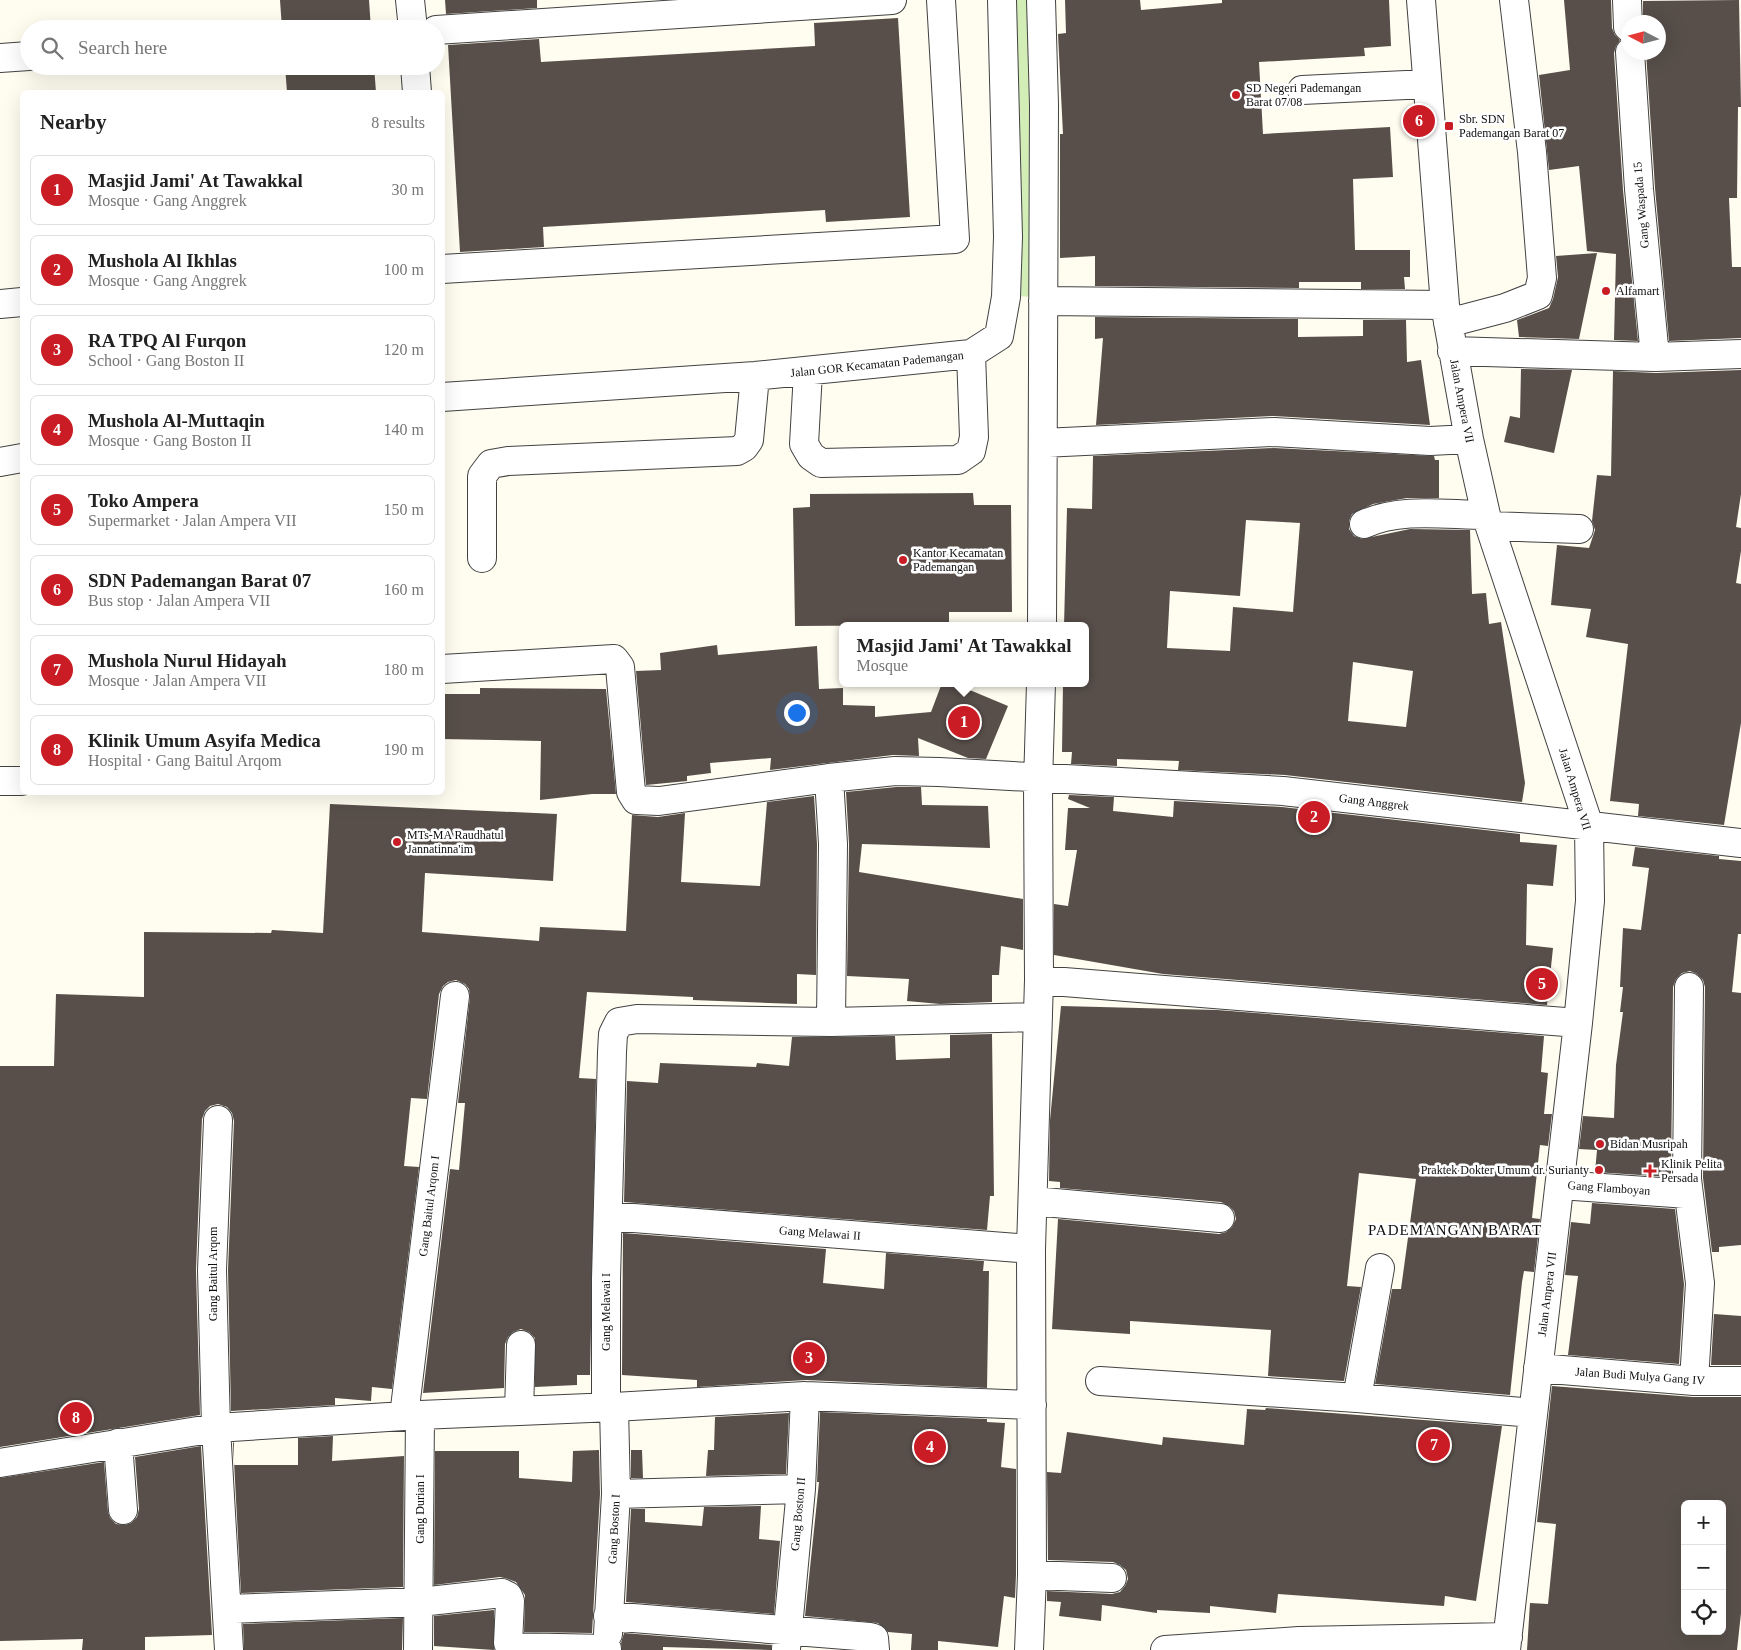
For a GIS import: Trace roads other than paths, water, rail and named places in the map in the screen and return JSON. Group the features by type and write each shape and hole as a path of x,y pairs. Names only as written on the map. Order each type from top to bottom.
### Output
{"street":[{"path":"410,0 412,20"},
{"path":"445,29 892,0"},
{"path":"445,269 955,239 941,0"},
{"name":"Jalan GOR Kecamatan Pademangan","path":"445,397 808,372 972,354 999,336 1006,297 1008,237 1002,0"},
{"path":"1041,0 1044,106 1042,622"},
{"name":"Jalan Ampera VII","path":"1421,0 1446,314 1469,439 1488,521 1589,826 1590,901 1578,1023 1507,1647"},
{"path":"1043,301 1446,314 1505,308 1538,296 1542,278 1532,152 1514,0"},
{"path":"1627,0 1628,15"},
{"path":"0,58 20,57"},
{"name":"Gang Waspada 15","path":"1631,60 1639,189 1655,357"},
{"path":"416,75 417,90"},
{"path":"1302,90 1427,84"},
{"path":"0,304 20,302"},
{"path":"1452,351 1655,357 1741,354"},
{"path":"808,372 804,444 811,456 821,463 958,460 971,451 974,437 972,354"},
{"path":"482,558 482,476 491,464 737,451 744,447 749,440 755,376"},
{"path":"1043,443 1274,432 1430,441 1469,439"},
{"path":"0,462 20,458"},
{"path":"1364,524 1382,516 1407,514 1580,529"},
{"name":"Gang Anggrek","path":"445,669 614,659 620,667 631,792 636,800 659,800 895,771 1006,777 1039,776 1283,791 1741,843"},
{"path":"1029,1650 1032,1575 1031,1249 1040,980 1039,776 1041,687"},
{"path":"829,778 833,844 831,1022 1038,1017"},
{"path":"0,782 20,781"},
{"path":"1040,980 1578,1023"},
{"path":"1689,987 1688,1194 1700,1283 1694,1381"},
{"name":"Gang Baitul Arqom I","path":"412,1415 455,996"},
{"name":"Gang Melawai I","path":"610,1408 606,1279 613,1034 619,1022 637,1019 831,1022"},
{"name":"Gang Baitul Arqom","path":"218,1120 212,1262 216,1428 229,1650"},
{"name":"Gang Flamboyan","path":"1560,1185 1688,1194"},
{"path":"1033,1201 1220,1218"},
{"name":"Gang Melawai II","path":"608,1216 1031,1249"},
{"path":"1357,1398 1380,1268"},
{"path":"519,1411 521,1345"},
{"name":"Jalan Budi Mulya Gang IV","path":"1538,1368 1694,1381 1741,1381"},
{"path":"1100,1381 1357,1398 1533,1413"},
{"path":"0,1463 216,1428 412,1415 610,1408 805,1396 1032,1405"},
{"name":"Gang Boston II","path":"786,1641 801,1489 805,1396"},
{"name":"Gang Boston I","path":"607,1650 616,1494 610,1408"},
{"name":"Gang Durian I","path":"412,1415 420,1602 418,1650"},
{"path":"118,1443 124,1510"},
{"path":"616,1494 801,1489"},
{"path":"1032,1575 1112,1578"},
{"path":"227,1609 420,1602 502,1593 508,1596 510,1601 508,1643 510,1647 607,1650"},
{"path":"608,1616 786,1641 870,1637 874,1638 875,1650"},
{"path":"1165,1650 1299,1641 1507,1647"}],"place":[{"name":"SD Negeri Pademangan Barat 07/08","path":"1236,95"},
{"name":"SDN Pademangan Barat 07","path":"1419,121"},
{"name":"Sbr. SDN Pademangan Barat 07","path":"1449,126"},
{"name":"Alfamart","path":"1606,291"},
{"name":"Kantor Kecamatan Pademangan","path":"903,560"},
{"name":"Masjid Jami' At Tawakkal","path":"964,722"},
{"name":"Mushola Al Ikhlas","path":"1314,817"},
{"name":"MTs-MA Raudhatul Jannatinna'im","path":"397,842"},
{"name":"Toko Ampera","path":"1542,984"},
{"name":"Bidan Musripah","path":"1600,1144"},
{"name":"Praktek Dokter Umum dr. Surianty","path":"1599,1170"},
{"name":"Klinik Pelita Persada","path":"1650,1171"},
{"name":"RA TPQ Al Furqon","path":"809,1358"},
{"name":"Klinik Umum Asyifa Medica","path":"76,1418"},
{"name":"Mushola Nurul Hidayah","path":"1434,1445"},
{"name":"Mushola Al-Muttaqin","path":"930,1447"}],"district":[{"name":"PADEMANGAN BARAT","path":"1455,1230"}]}
